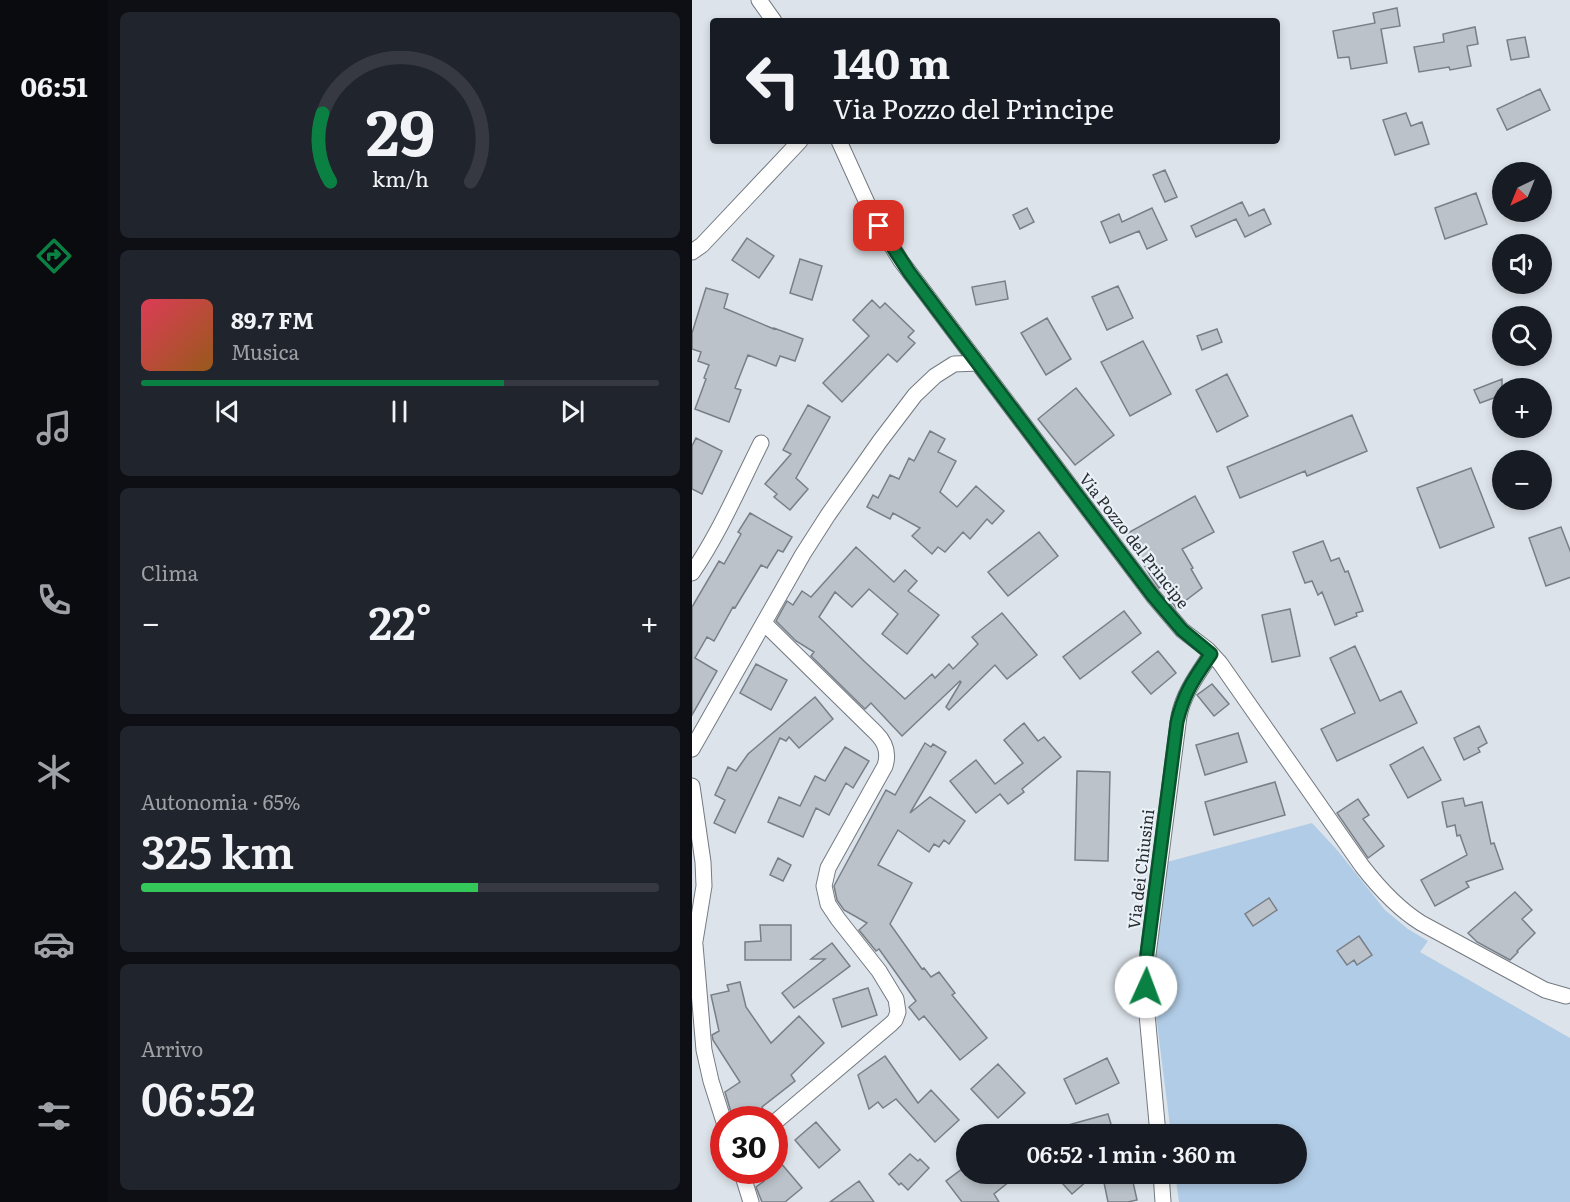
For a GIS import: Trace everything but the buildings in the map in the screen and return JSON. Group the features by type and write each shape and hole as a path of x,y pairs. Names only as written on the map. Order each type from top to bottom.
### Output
{"street":[{"path":"759,0 772,18"},
{"path":"692,252 702,245 797,144"},
{"name":"Via Pozzo del Principe","path":"840,144 867,204 890,244 1153,596 1182,630 1211,654 1230,677 1362,866 1392,901 1409,916 1539,987 1569,999"},
{"path":"692,749 794,568 880,441 915,395 928,382 947,367 958,363 978,363"},
{"path":"692,573 713,540 761,443"},
{"path":"764,623 876,733 886,747 887,757 885,766 828,868 824,886 828,904 834,915 879,971 893,994 898,1007 897,1016 891,1024 788,1111"},
{"name":"Via dei Chiusini","path":"1157,1124 1146,996 1147,953 1180,710 1187,691 1211,654"},
{"path":"692,786 703,862 704,886 693,943 698,974 702,1040 719,1106"},
{"path":"692,903 701,885 703,862"},
{"path":"692,983 700,1007"},
{"path":"745,1184 751,1202"},
{"path":"1162,1184 1163,1202"}],"shaded area":[{"path":"1312,823 1338,851 1385,910 1408,929 1428,941 1420,952 1570,1038 1570,1202 1179,1202 1177,1184 1307,1184 1307,1124 1170,1124 1156,1015 1154,983 1167,862","holes":["1269,898 1277,911 1253,926 1245,914","1359,936 1372,955 1358,965 1354,960 1347,965 1338,951"]}],"route":[{"path":"879,226 909,272 1131,568 1182,630 1211,654 1187,691 1177,722 1147,953 1146,987"}]}
